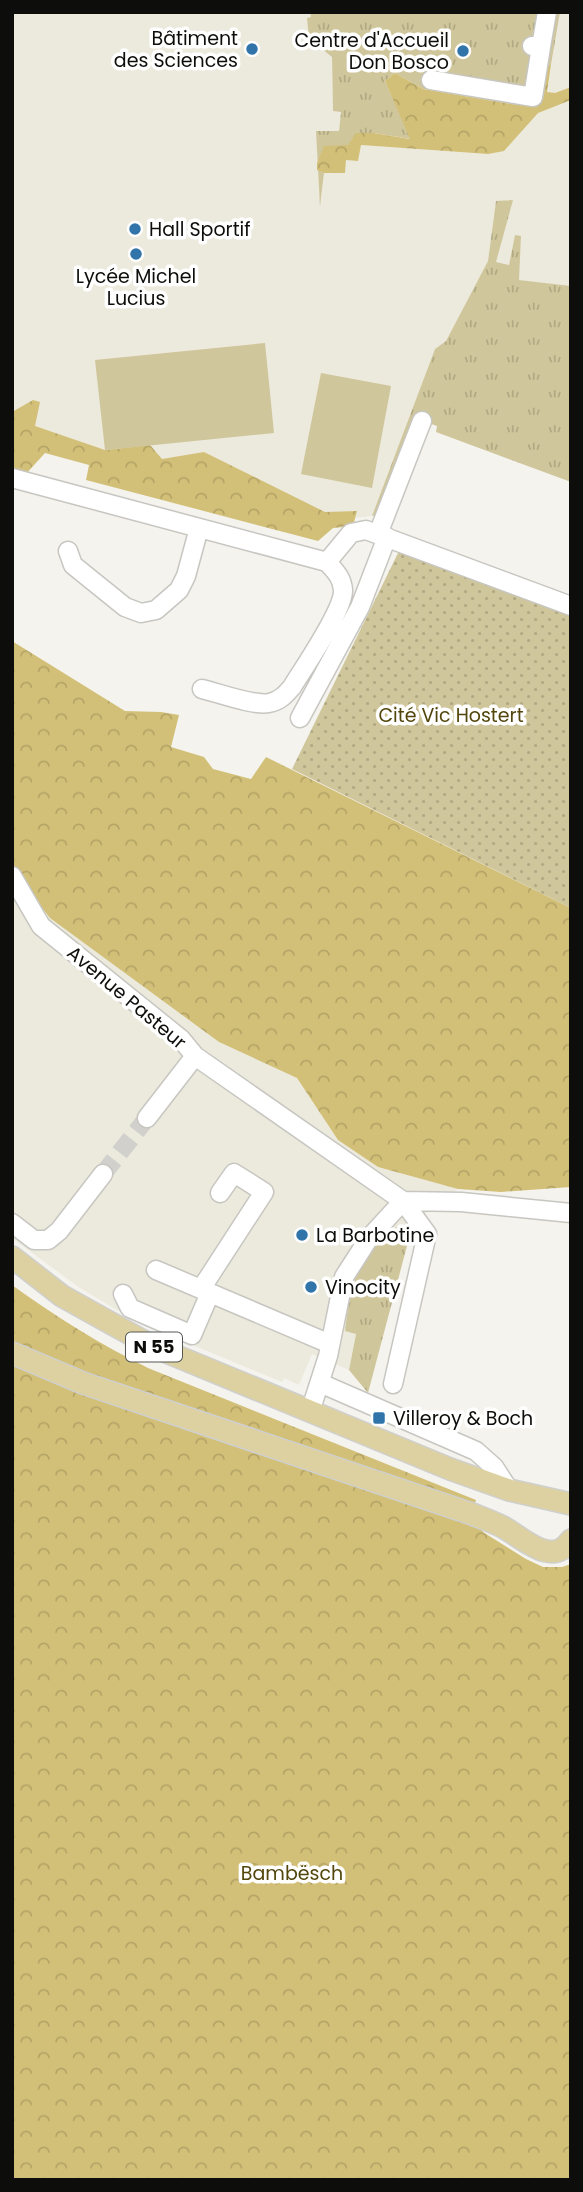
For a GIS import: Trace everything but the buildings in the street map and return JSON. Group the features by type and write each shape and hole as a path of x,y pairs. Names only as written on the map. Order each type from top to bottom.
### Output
{"main road":[{"name":"N 55","path":"12,1257 62,1296 141,1341 450,1469 509,1490 571,1504"},
{"path":"12,1353 83,1383 472,1514 502,1526 533,1548 548,1552 558,1551 571,1540"}],"street":[{"path":"431,79 533,97 536,47 547,12"},
{"path":"300,718 360,607 422,421"},
{"path":"12,478 327,562 340,576 343,592 339,608 283,698 269,704 202,689"},
{"path":"68,551 73,565 125,607 141,613 156,610 179,590 186,576 199,528"},
{"path":"327,562 351,533 366,530 571,606"},
{"name":"Avenue Pasteur","path":"12,876 41,926 181,1039 195,1056 147,1118"},
{"path":"195,1056 403,1200 428,1234 393,1384"},
{"path":"123,1294 130,1308 192,1335 206,1291 264,1192 234,1172 220,1193"},
{"path":"12,1223 34,1240 48,1240 103,1174"},
{"path":"403,1200 461,1202 571,1213"},
{"path":"310,1412 330,1343 341,1287 350,1264 403,1200"},
{"path":"156,1270 330,1343"},
{"path":"320,1383 476,1451 494,1467 509,1490"}],"shaded area":[{"path":"12,12 310,12 310,47 321,47 332,56 333,111 341,111 339,131 316,131 321,200 324,173 345,173 346,160 360,145 488,154 504,150 547,92 560,12 571,12 571,286 518,280 521,236 515,236 509,265 495,262 512,201 496,201 488,261 446,341 435,349 372,516 325,521 12,439"},
{"path":"12,869 219,1042 297,1078 338,1140 378,1167 458,1189 402,1231 396,1227 345,1330 356,1333 349,1370 312,1354 299,1385 284,1378 282,1382 154,1329 117,1310 80,1288 12,1238"}],"green space":[{"path":"310,12 560,12 551,65 538,64 533,97 518,105 423,89 395,73 385,81 411,139 374,133 348,145 318,170 316,131 339,131 341,112 333,111 332,57 321,48 310,48 307,18 311,17"},
{"path":"538,64 551,65 547,92 555,93 571,87 571,100 538,113 504,151 488,154 361,145 358,161 346,160 345,173 324,173 317,170 324,146 348,145 356,133 410,139 385,81 395,73 423,89 518,105 533,97"},
{"path":"318,170 324,173 320,206"},
{"path":"513,200 496,262 509,265 515,235 521,236 519,280 571,286 571,482 436,432 437,426 423,421 388,513 372,516 435,349 446,341 488,261 496,201"},
{"path":"265,343 274,433 105,450 95,360"},
{"path":"321,373 391,386 372,488 301,474"},
{"path":"33,400 40,402 35,426 105,450 150,445 162,459 204,452 325,512 357,511 353,526 333,528 318,541 86,480 89,465 45,453 25,475 12,472 12,412"},
{"name":"Cité Vic Hostert","path":"400,549 571,612 571,908 292,769"},
{"path":"12,641 125,711 179,715 171,747 204,757 213,769 251,779 266,757 571,908 571,1187 501,1192 458,1189 378,1167 338,1140 297,1078 219,1042 50,918 12,869"},
{"path":"396,1227 407,1235 408,1242 368,1393 349,1370 356,1334 345,1331 347,1316 353,1286 364,1259 383,1236"},
{"name":"Bambësch","path":"12,1285 78,1330 148,1368 476,1500 472,1514 483,1532 526,1559 543,1567 571,1564 571,2180 12,2180"}],"tunnel":[{"path":"103,1174 147,1118"}],"place":[{"name":"Bâtiment des Sciences","path":"252,49"},
{"name":"Centre d'Accueil Don Bosco","path":"463,51"},
{"name":"Hall Sportif","path":"135,229"},
{"name":"Lycée Michel Lucius","path":"136,254"},
{"name":"La Barbotine","path":"302,1235"},
{"name":"Vinocity","path":"311,1287"},
{"name":"Villeroy & Boch","path":"379,1418"}]}
